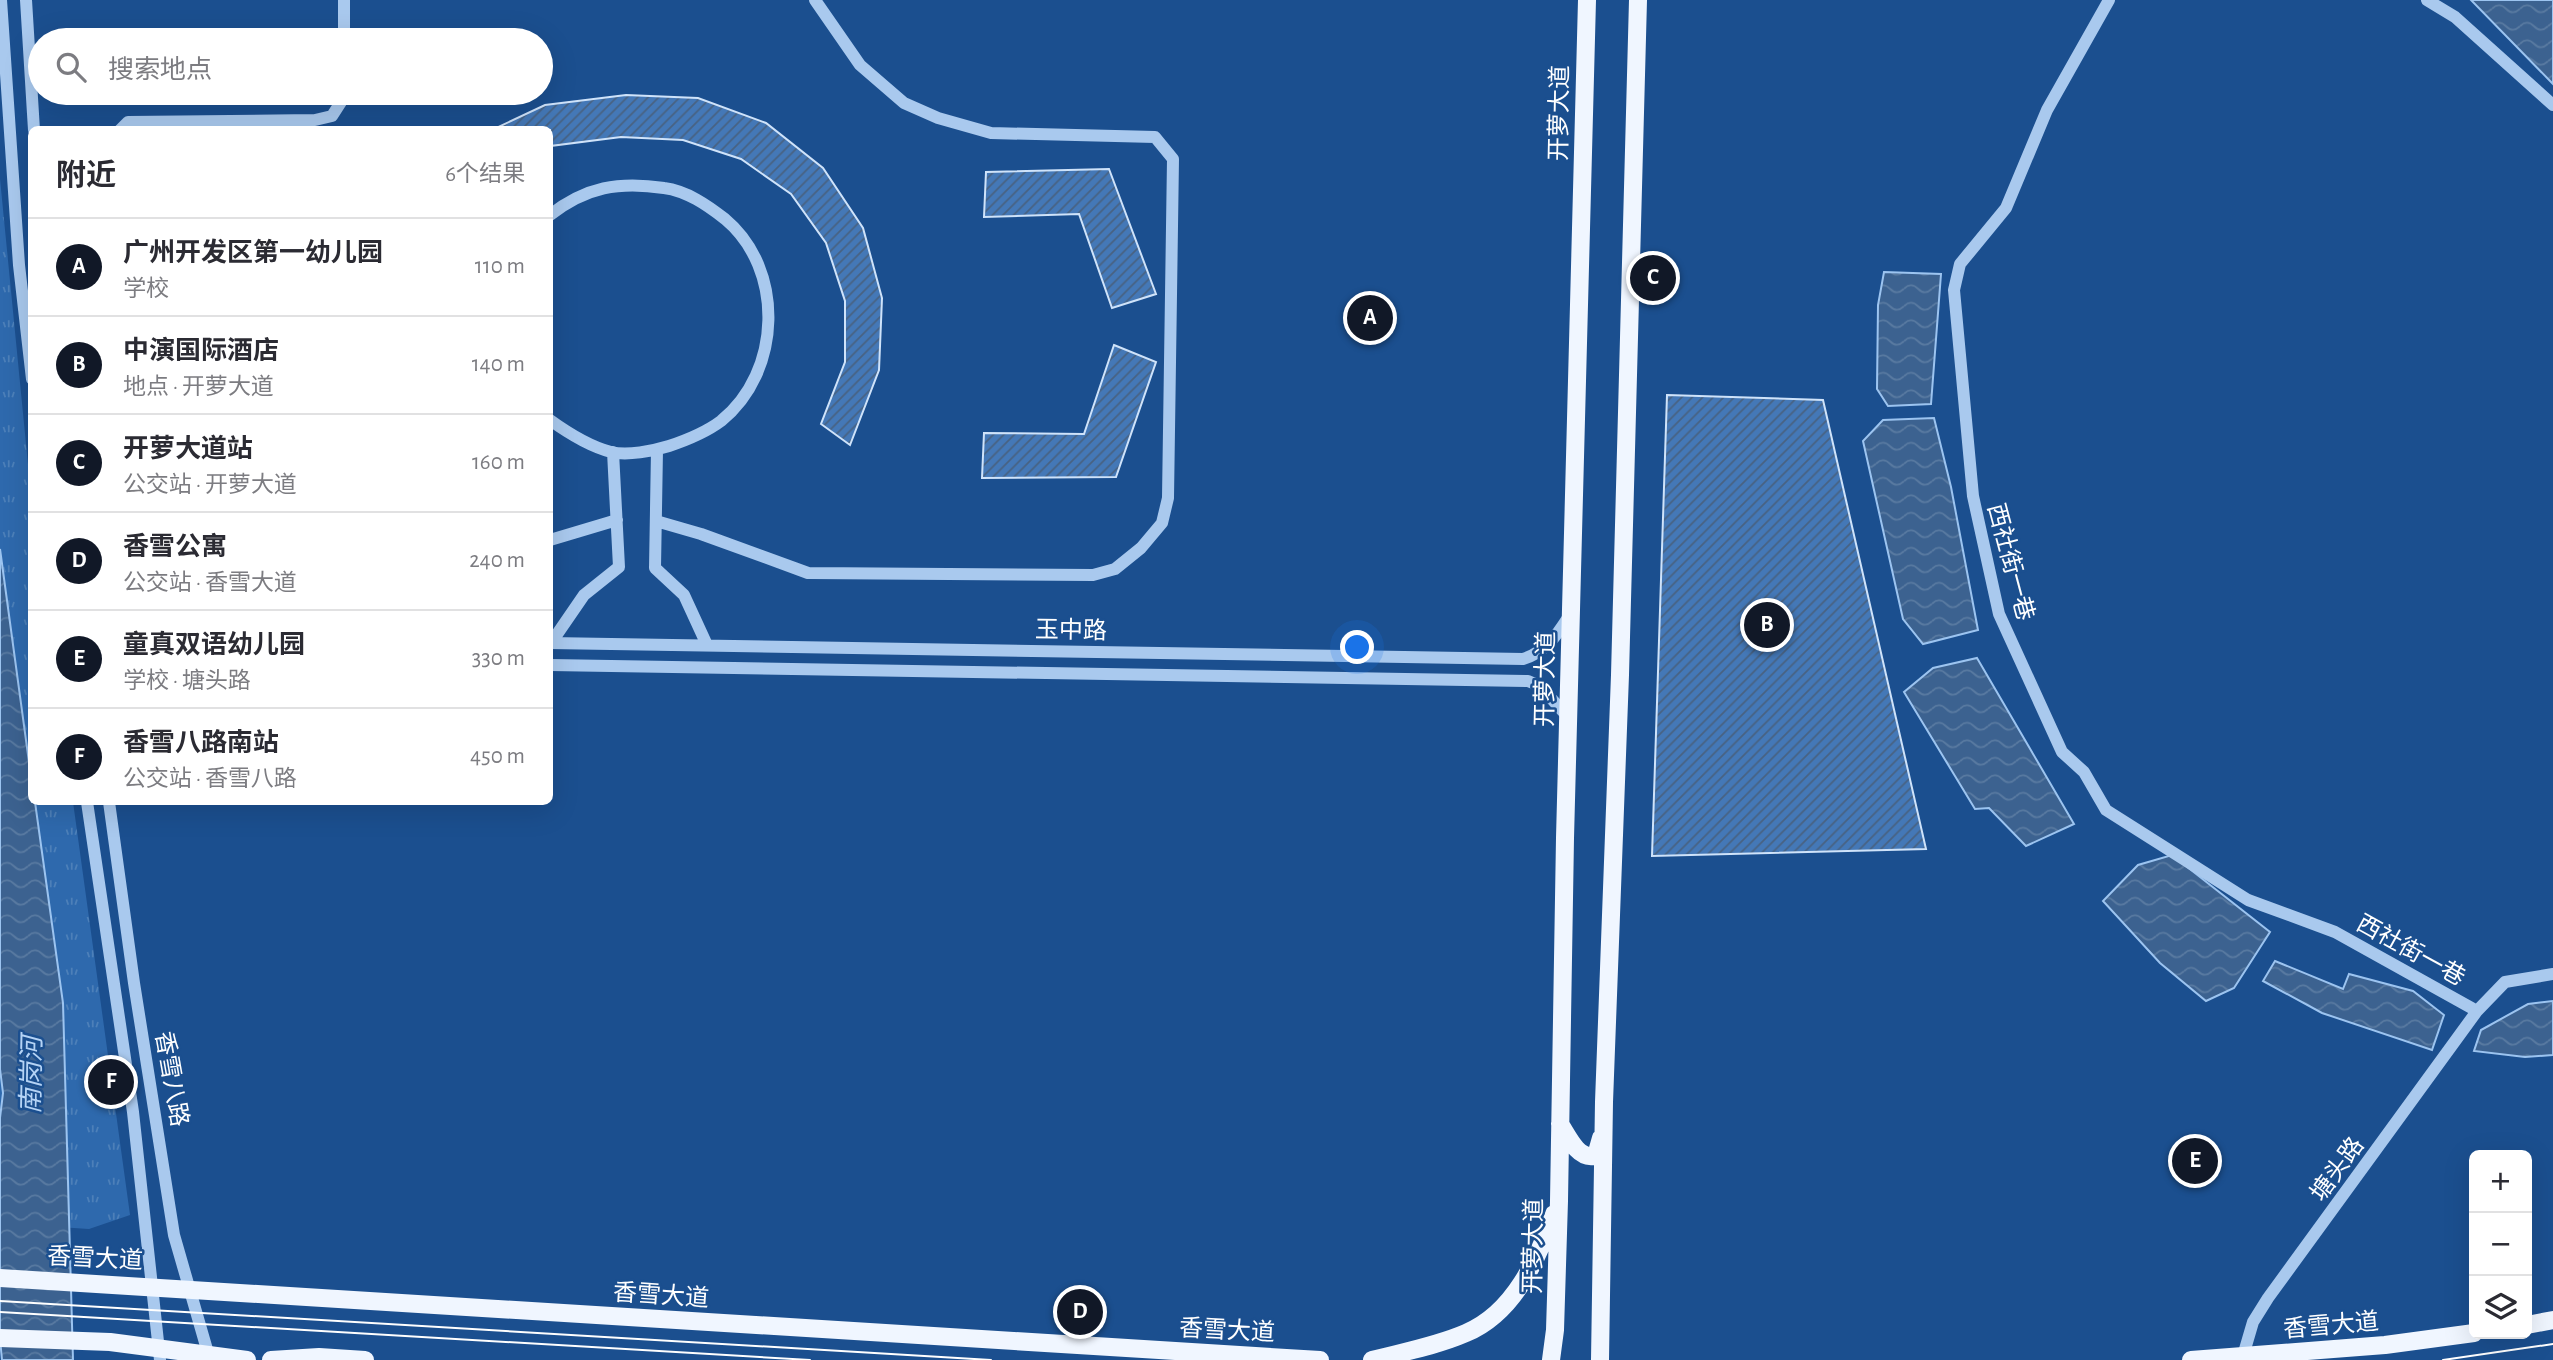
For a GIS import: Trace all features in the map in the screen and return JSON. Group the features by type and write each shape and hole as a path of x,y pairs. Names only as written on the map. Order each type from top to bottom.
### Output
{"main road":[{"name":"开萝大道","path":"1551,1360 1555,1331 1559,1201 1587,0"},
{"path":"1600,1360 1603,1129 1620,675 1638,0"},
{"path":"1560,1124 1578,1151 1587,1157 1597,1152 1603,1129"},
{"path":"1372,1360 1468,1333 1489,1320 1521,1284 1538,1256 1559,1201"},
{"name":"香雪大道","path":"0,1278 1320,1360"},
{"path":"2532,1324 2553,1320"},
{"name":"香雪大道","path":"2191,1360 2385,1345 2469,1335"},
{"path":"0,1338 110,1342 159,1355 247,1360"},
{"path":"271,1360 319,1357 365,1360"}],"street":[{"path":"1,0 19,265 28,344"},
{"path":"26,0 28,32"},
{"path":"344,0 344,28"},
{"path":"656,521 701,534 808,573 1093,575 1115,569 1140,548 1162,523 1168,498 1173,159 1155,137 991,133 938,118 904,103 860,65 815,0"},
{"name":"西社街一巷","path":"2109,0 2047,110 2006,208 1960,264 1954,290 1973,496 1998,614 2062,752 2084,772 2106,810 2248,900 2335,932 2477,1011"},
{"path":"2427,0 2455,17 2553,105"},
{"path":"32,105 34,126"},
{"path":"124,126 128,122 315,120 332,116 339,105"},
{"path":"553,213 568,201 602,188 638,184 673,189 706,204 734,227 755,256 767,290 769,326 762,361 746,393 722,420 691,439 657,450 613,452 573,437 553,423"},
{"path":"657,450 655,568 684,595 707,645"},
{"path":"553,639 584,595 619,566 613,452"},
{"path":"553,539 617,520"},
{"name":"玉中路","path":"553,643 1523,659 1534,655 1553,640 1571,613"},
{"name":"玉中路","path":"553,666 1528,681 1540,686 1569,717"},
{"name":"香雪八路","path":"87,805 133,1112 159,1355"},
{"name":"香雪八路","path":"109,805 134,983 174,1235 209,1358"},
{"name":"塘头路","path":"2243,1356 2253,1322 2268,1298 2477,1011 2505,982 2553,974"}],"green space":[{"path":"0,179 28,464 28,805 73,805 130,1215 89,1229 0,1223"}],"water":[{"path":"2471,0 2553,0 2553,84"},
{"path":"1884,272 1941,274 1931,404 1888,406 1877,389 1878,305"},
{"path":"1934,418 1951,487 1978,630 1923,644 1903,619 1863,441 1883,420"},
{"name":"南岗河","path":"0,549 28,755 28,805 35,805 63,1003 73,1360 2,1360 0,1118 3,1093 0,1069"},
{"path":"1977,658 2074,824 2026,846 1989,808 1975,809 1904,692 1933,668"},
{"path":"2172,855 2270,932 2234,988 2206,1001 2160,963 2103,901 2138,865"},
{"path":"2275,961 2343,989 2349,974 2413,991 2444,1015 2432,1050 2322,1013 2263,981"},
{"path":"2553,1001 2553,1055 2525,1057 2474,1051 2481,1030 2528,1004"}],"building":[{"path":"626,95 698,98 766,123 823,168 863,228 882,298 879,370 850,445 821,424 845,362 845,301 826,243 791,194 741,159 683,140 621,137 553,146 553,126 500,126 545,105"},
{"path":"1109,169 1156,294 1112,308 1079,214 984,217 986,172"},
{"path":"1114,345 1156,362 1116,477 982,478 984,433 1084,434"},
{"path":"1667,395 1823,400 1926,849 1652,856"}],"tram line":[{"path":"0,1301 991,1360"},
{"path":"0,1312 810,1360"},
{"path":"2443,1360 2553,1344"}],"place":[{"name":"开萝大道站","path":"1653,278"},
{"name":"广州开发区第一幼儿园","path":"1370,318"},
{"name":"中演国际酒店","path":"1767,625"},
{"name":"香雪八路南站","path":"111,1082"},
{"name":"童真双语幼儿园","path":"2195,1161"},
{"name":"香雪公寓","path":"1080,1312"}]}
